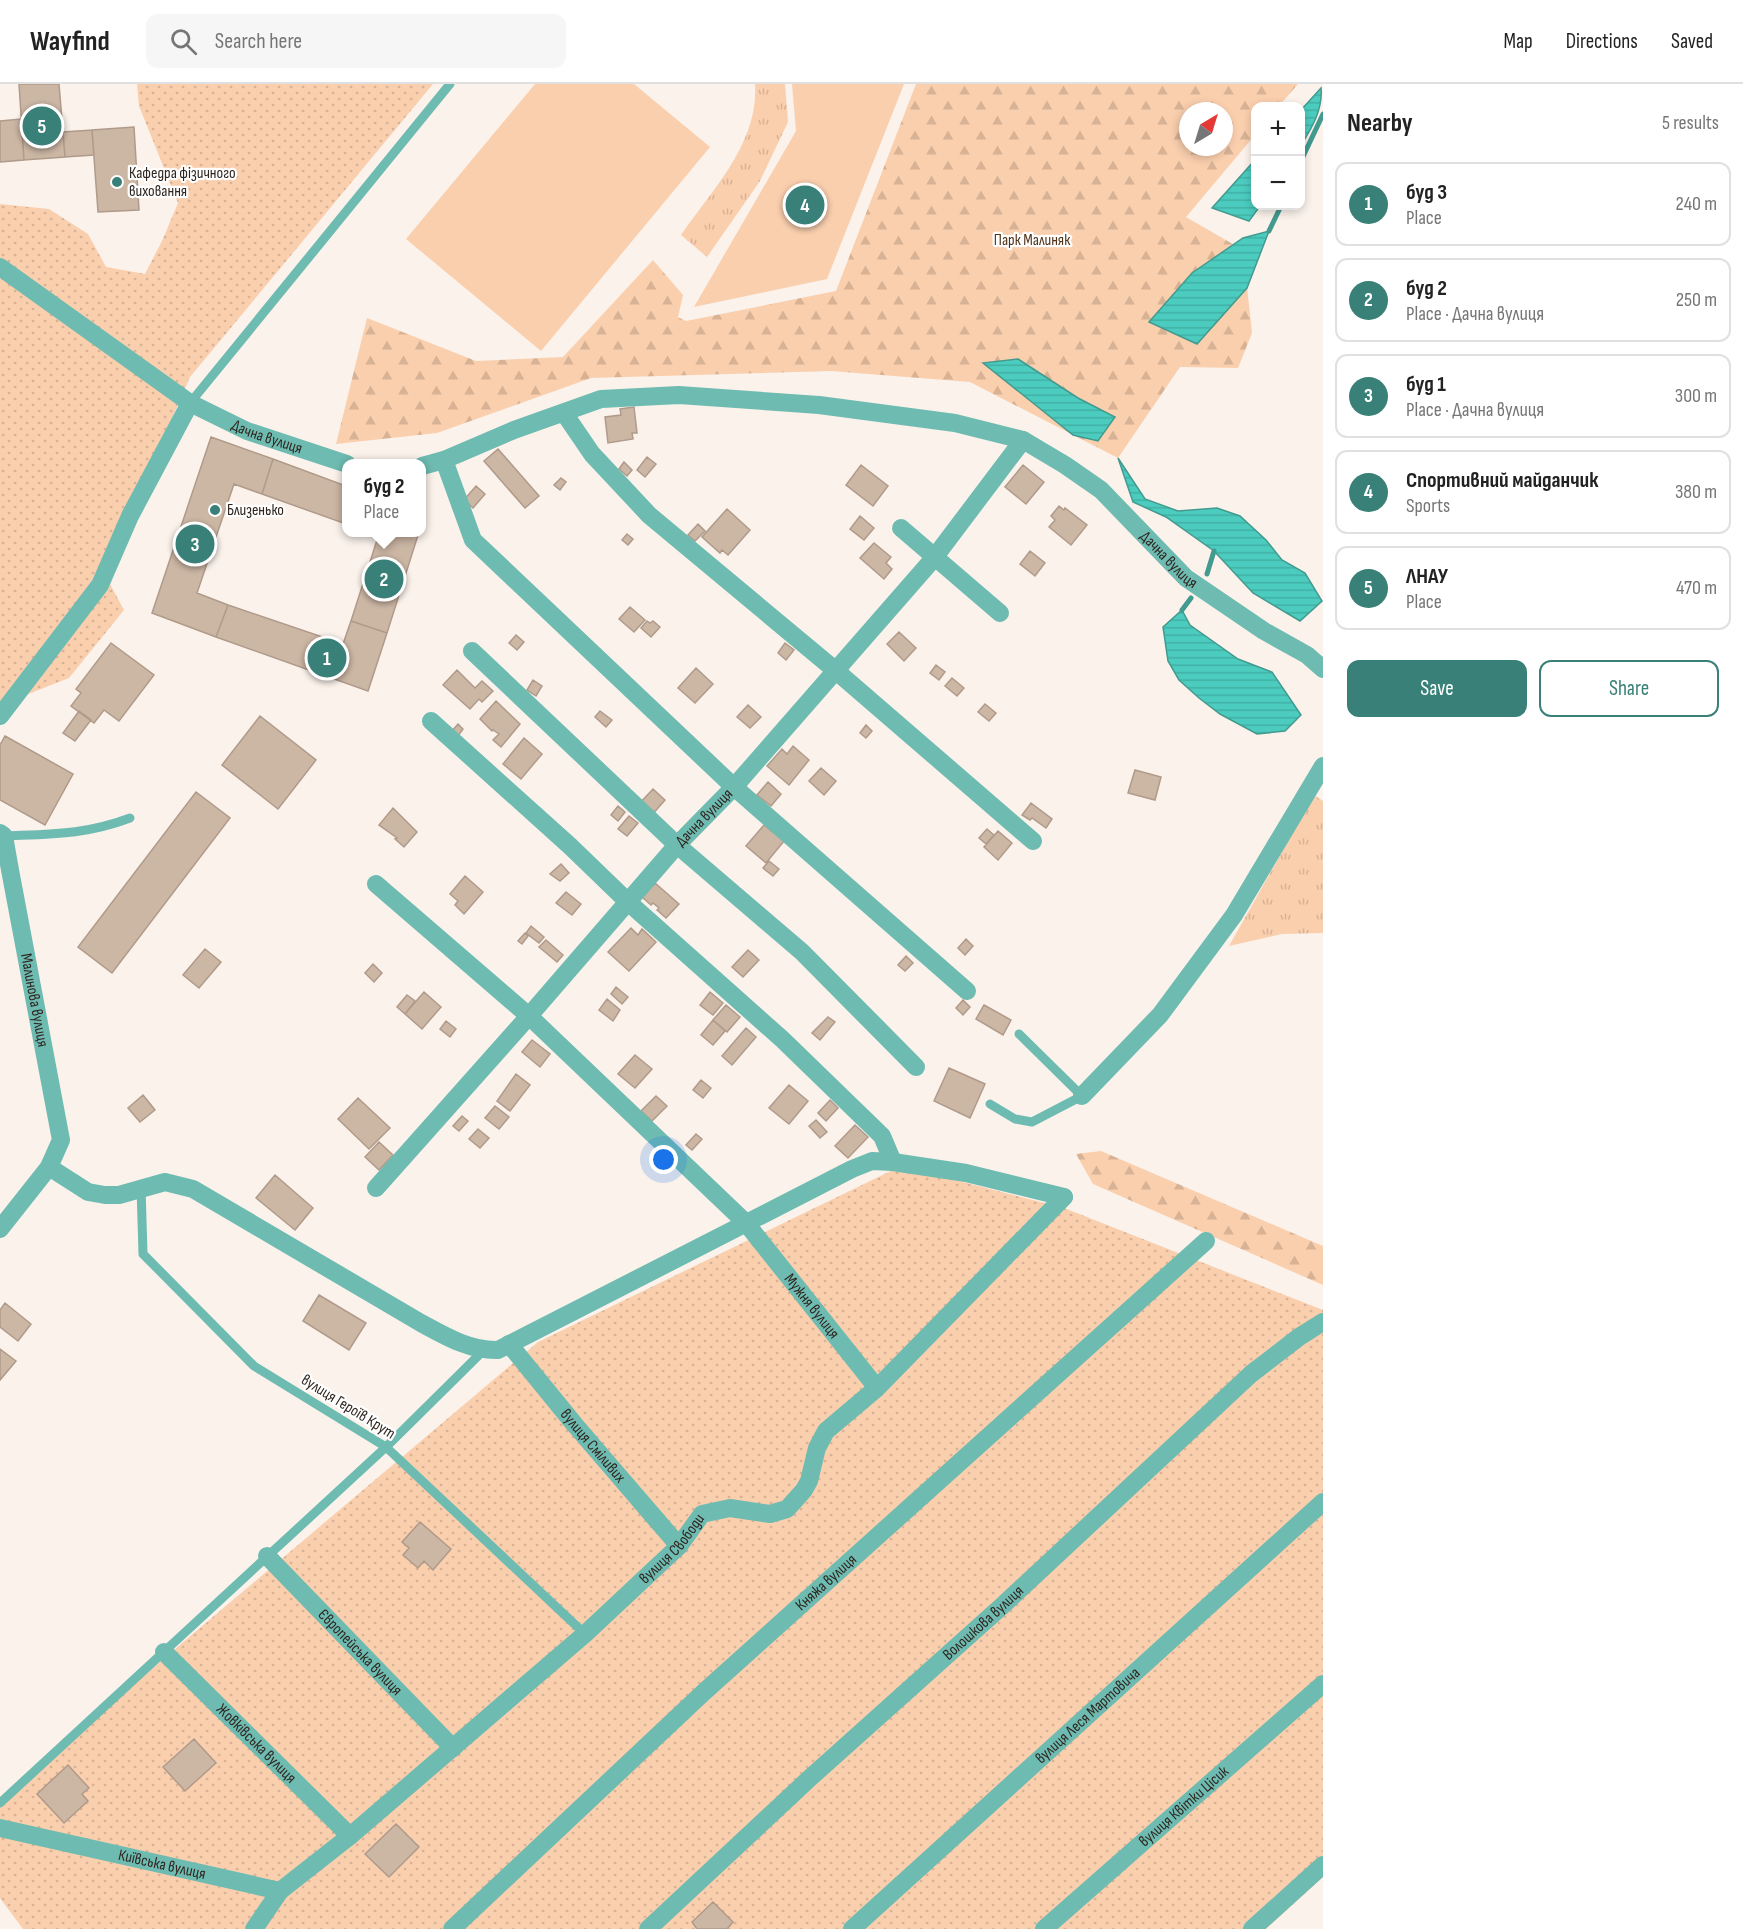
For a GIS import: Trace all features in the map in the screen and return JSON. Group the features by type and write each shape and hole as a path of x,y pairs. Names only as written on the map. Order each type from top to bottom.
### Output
{"street":[{"name":"Дачна вулиця","path":"0,267 190,403 247,431 342,462"},
{"name":"Дачна вулиця","path":"426,465 601,399 679,395 841,408 955,423 1023,440 1065,465 1101,490 1186,578 1264,631 1307,655 1323,669"},
{"path":"0,716 100,585 130,516 190,403"},
{"path":"564,412 592,454 649,515 835,670 1033,842"},
{"name":"Дачна вулиця","path":"376,1188 530,1016 677,845 734,786 934,558 1023,440"},
{"path":"444,460 473,540 734,786 968,991"},
{"path":"901,528 1000,613"},
{"path":"472,651 677,845 802,952 916,1067"},
{"path":"49,1167 88,1192 119,1195 165,1182 193,1189 452,1340 484,1350 498,1350 852,1169 872,1161 893,1162 882,1136 783,1040 628,902 570,846 431,721"},
{"path":"1082,1096 1160,1015 1234,915 1323,766"},
{"name":"Малинова вулиця","path":"0,1229 49,1167 61,1140 5,874 2,834"},
{"name":"Мужня вулиця","path":"376,884 530,1016 746,1223 877,1388"},
{"name":"вулиця Свободи","path":"280,1891 350,1836 585,1634 679,1546 702,1514 730,1508 770,1514 787,1509 809,1481 817,1448 826,1431 877,1388 1064,1197 966,1173 893,1162"},
{"name":"Княжа вулиця","path":"452,1929 705,1692 1206,1241"},
{"name":"Волошкова вулиця","path":"648,1929 811,1777 1002,1606 1251,1374 1323,1322"},
{"name":"вулиця Сміливих","path":"509,1344 679,1546"},
{"name":"вулиця Леся Мартовича","path":"852,1929 1323,1502"},
{"name":"Європейська вулиця","path":"267,1556 453,1748"},
{"name":"Жовківська вулиця","path":"164,1652 350,1836"},
{"name":"вулиця Квітки Цісик","path":"1044,1929 1323,1684"},
{"name":"Київська вулиця","path":"0,1828 280,1891"},
{"path":"1252,1929 1323,1865"},
{"path":"254,1929 280,1891"}],"lane":[{"path":"190,403 450,84"},
{"path":"2,834 72,833 104,828 130,818"},
{"path":"990,1104 1015,1119 1032,1122 1082,1096 1019,1034"},
{"name":"вулиця Героїв Крут","path":"141,1187 143,1254 254,1366 386,1447 585,1634"},
{"path":"0,1803 386,1447 484,1350"}],"green space":[{"path":"137,84 433,84 190,377 104,573 124,610 69,678 18,698 0,723 0,204 49,209 88,234 106,267 145,274 178,203 139,106"},
{"path":"535,84 634,84 710,147 541,351 406,239"},
{"path":"755,84 785,84 788,122 760,181 707,257 681,235 719,183 742,146 754,106"},
{"path":"792,84 904,84 827,279 694,307 796,131"},
{"name":"Парк Малиняк","path":"916,84 1298,84 1282,102 1251,102 1251,140 1186,217 1243,250 1252,333 1238,368 1180,367 1118,458 970,382 831,371 591,378 437,433 336,444 367,318 476,361 563,357 653,260 683,295 678,317 686,321 836,291"},
{"path":"1314,795 1323,801 1323,933 1282,934 1229,946"},
{"path":"1101,1151 1323,1246 1323,1285 1093,1184 1076,1154"},
{"path":"901,1166 1064,1208 1323,1310 1323,1877 1266,1929 23,1929 0,1898 0,1797 538,1342"}],"water":[{"path":"1321,88 1318,111 1305,138 1305,106"},
{"path":"1251,164 1251,210 1257,210 1249,221 1212,208"},
{"path":"1269,231 1247,288 1197,344 1149,322 1192,273 1243,238"},
{"path":"1018,359 1078,398 1115,417 1098,441 1073,435 983,363"},
{"path":"1118,458 1145,499 1178,511 1217,508 1240,516 1266,540 1282,560 1305,573 1322,601 1300,621 1253,593 1214,551 1166,517 1133,502"},
{"path":"1182,610 1190,625 1238,659 1272,672 1301,715 1285,731 1257,734 1220,714 1179,680 1168,661 1163,627"}],"building":[{"path":"19,84 59,84 65,157 24,160"},
{"path":"21,119 24,160 0,162 0,121"},
{"name":"Кафедра фізичного виховання","path":"134,127 139,210 98,212 92,130"},
{"path":"92,130 94,155 65,157 63,132"},
{"path":"634,407 637,433 632,433 633,439 608,443 605,417 621,415 620,409"},
{"path":"211,437 273,459 262,494 234,484 197,593 228,605 216,637 152,613"},
{"path":"498,449 539,496 525,508 484,461"},
{"path":"647,457 656,464 645,477 637,470"},
{"path":"273,459 342,485 342,523 262,494"},
{"path":"624,462 632,470 627,476 619,469"},
{"path":"861,465 888,486 873,506 846,485"},
{"path":"1023,465 1044,482 1026,504 1005,487"},
{"path":"561,478 566,482 560,490 554,485"},
{"path":"476,486 485,494 473,508 464,500"},
{"path":"1059,506 1087,525 1071,545 1049,527 1055,520 1051,516"},
{"path":"727,509 750,530 728,555 722,550 720,553 702,537"},
{"path":"860,516 874,528 864,540 850,529"},
{"path":"698,524 705,531 695,541 688,535"},
{"path":"627,534 633,539 628,545 622,540"},
{"path":"378,537 417,537 387,633 351,621"},
{"path":"874,543 891,557 886,563 892,569 884,579 860,558"},
{"path":"1030,551 1045,563 1035,576 1020,564"},
{"path":"228,605 343,644 351,621 387,633 368,691 216,637"},
{"path":"630,607 645,620 634,632 619,619"},
{"path":"647,621 650,623 653,621 660,627 651,637 641,628"},
{"path":"899,632 916,648 904,661 887,644"},
{"path":"516,635 524,642 517,650 509,643"},
{"path":"111,643 154,675 119,721 104,710 94,723 71,706 81,693 76,689"},
{"path":"785,643 794,650 786,660 778,653"},
{"path":"936,665 945,672 939,680 930,673"},
{"path":"696,668 713,684 695,703 678,688"},
{"path":"457,670 475,688 482,681 493,691 482,702 479,699 470,709 443,685"},
{"path":"952,678 964,688 957,696 945,686"},
{"path":"533,680 542,686 536,696 527,690"},
{"path":"496,701 520,724 501,747 493,740 499,734 492,731 480,719"},
{"path":"985,704 996,713 989,721 978,712"},
{"path":"748,705 761,717 750,728 737,717"},
{"path":"79,711 91,720 75,741 63,733"},
{"path":"600,711 612,720 606,727 595,717"},
{"path":"260,716 316,760 278,809 222,765"},
{"path":"458,724 463,729 458,736 452,731"},
{"path":"866,725 872,731 866,738 860,733"},
{"path":"5,736 73,774 45,825 0,800 0,745"},
{"path":"524,738 542,754 521,779 503,764"},
{"path":"793,746 809,760 789,785 767,766 782,749 787,754"},
{"path":"821,768 836,781 824,795 809,781"},
{"path":"1135,770 1161,777 1155,800 1128,793"},
{"path":"768,782 781,794 771,806 757,795"},
{"path":"653,789 665,800 651,816 638,805"},
{"path":"196,792 230,818 112,973 78,947"},
{"path":"1031,803 1052,819 1046,828 1032,818 1030,820 1022,815"},
{"path":"618,806 625,812 618,821 611,815"},
{"path":"393,808 417,832 404,847 395,839 397,838 379,825"},
{"path":"629,816 638,823 627,836 618,829"},
{"path":"764,825 784,841 766,863 746,846"},
{"path":"987,829 994,835 986,844 979,838"},
{"path":"998,831 1012,843 998,860 984,847"},
{"path":"769,861 779,869 773,876 763,868"},
{"path":"561,864 569,873 560,881 550,874"},
{"path":"465,876 483,892 464,914 455,905 458,901 450,894"},
{"path":"655,883 679,904 666,918 657,910 659,908 653,903 651,905 642,897"},
{"path":"566,892 581,904 572,915 556,903"},
{"path":"531,926 544,937 539,943 526,933"},
{"path":"631,928 638,935 642,929 656,942 629,971 608,952"},
{"path":"525,933 528,936 522,944 518,941"},
{"path":"966,939 973,946 965,955 958,948"},
{"path":"546,940 563,955 557,962 539,947"},
{"path":"205,949 221,962 199,988 183,975"},
{"path":"748,950 759,960 743,977 732,967"},
{"path":"906,956 913,963 905,971 898,965"},
{"path":"373,964 382,973 374,982 365,973"},
{"path":"616,987 628,997 622,1004 611,994"},
{"path":"424,992 441,1007 422,1029 405,1014"},
{"path":"710,992 723,1003 713,1015 700,1005"},
{"path":"407,995 415,1001 405,1014 397,1007"},
{"path":"607,999 620,1010 613,1021 599,1010"},
{"path":"963,1000 970,1007 963,1015 956,1008"},
{"path":"726,1005 740,1017 727,1032 713,1020"},
{"path":"984,1005 1011,1020 1003,1035 976,1019"},
{"path":"828,1017 835,1022 820,1040 812,1033"},
{"path":"713,1020 725,1031 713,1045 701,1035"},
{"path":"446,1021 456,1029 450,1037 440,1029"},
{"path":"746,1028 756,1037 732,1065 722,1056"},
{"path":"532,1040 550,1054 540,1067 522,1052"},
{"path":"635,1055 652,1069 635,1088 618,1074"},
{"path":"949,1068 985,1084 970,1118 934,1101"},
{"path":"516,1074 530,1085 510,1111 497,1101"},
{"path":"701,1080 711,1088 703,1098 693,1090"},
{"path":"789,1085 808,1101 789,1124 769,1108"},
{"path":"143,1095 155,1110 140,1122 128,1108"},
{"path":"656,1096 667,1106 652,1121 641,1111"},
{"path":"358,1098 390,1128 369,1149 338,1119"},
{"path":"830,1100 838,1108 826,1121 818,1113"},
{"path":"495,1106 509,1117 499,1129 485,1118"},
{"path":"462,1116 468,1121 459,1131 453,1126"},
{"path":"816,1120 827,1132 820,1138 809,1126"},
{"path":"855,1125 868,1137 848,1158 835,1146"},
{"path":"478,1129 489,1138 480,1148 469,1139"},
{"path":"696,1134 702,1139 692,1150 686,1145"},
{"path":"379,1142 393,1155 379,1170 365,1157"},
{"path":"275,1175 313,1208 295,1230 256,1198"},
{"path":"319,1295 366,1323 349,1350 303,1321"},
{"path":"5,1303 31,1324 18,1341 0,1327 0,1310"},
{"path":"0,1349 16,1361 0,1380"},
{"path":"420,1522 451,1549 433,1570 424,1561 418,1568 403,1555 409,1548 402,1542"},
{"path":"194,1739 216,1763 185,1791 163,1767"},
{"path":"68,1765 89,1788 82,1794 88,1801 64,1823 37,1794"},
{"path":"396,1824 419,1847 389,1877 365,1854"},
{"path":"713,1902 733,1922 727,1929 697,1929 692,1922"}],"waterway":[{"path":"1303,156 1323,114"},
{"path":"1269,231 1279,210"},
{"path":"1207,574 1214,551"},
{"path":"1182,610 1191,598"}],"place":[{"name":"ЛНАУ","path":"42,126"},
{"name":"Кафедра фізичного виховання","path":"117,182"},
{"name":"Спортивний майданчик","path":"805,205"},
{"name":"Близенько","path":"215,510"},
{"name":"буд 1","path":"195,544"},
{"name":"буд 2","path":"384,579"},
{"name":"буд 3","path":"327,658"}]}
